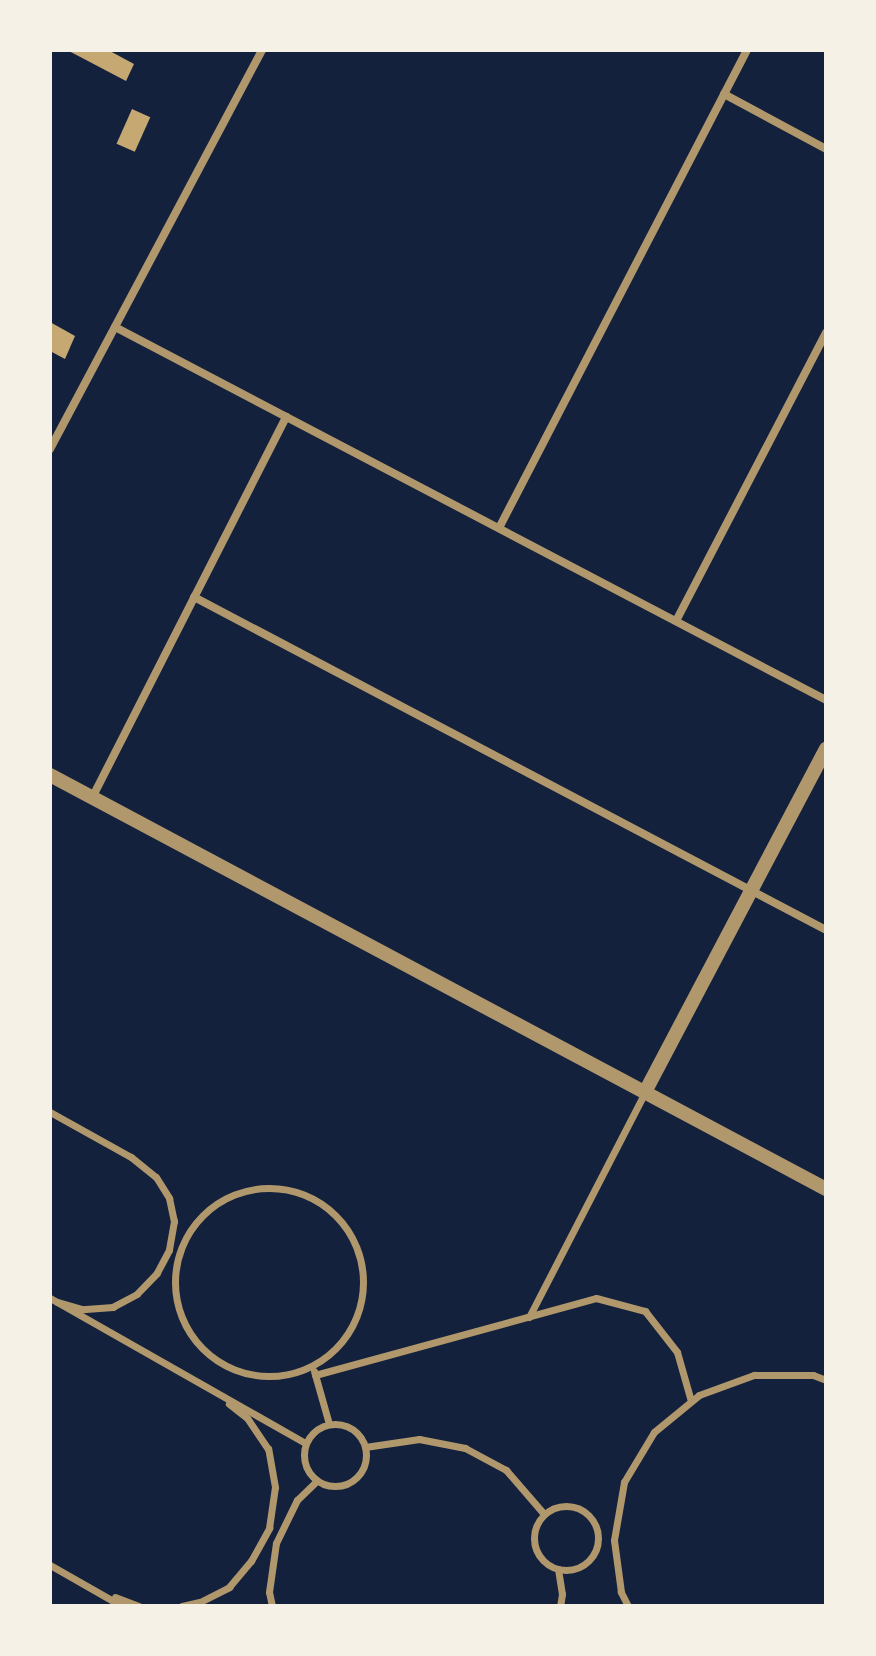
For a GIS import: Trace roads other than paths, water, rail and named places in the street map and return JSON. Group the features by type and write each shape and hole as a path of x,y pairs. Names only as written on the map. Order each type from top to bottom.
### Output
{"street":[{"path":"50,449 262,50"},
{"path":"499,528 747,50"},
{"path":"724,94 826,149"},
{"path":"115,327 826,700"},
{"path":"676,621 826,333"},
{"path":"92,798 286,417"},
{"path":"194,597 826,930"},
{"path":"529,1317 826,749"},
{"path":"50,775 826,1189"},
{"path":"50,1112 131,1157 156,1177 169,1198 174,1221 169,1250 157,1273 137,1294 113,1307 82,1309 54,1300"},
{"path":"273,1187 303,1194 329,1209 349,1232 360,1260 363,1290 355,1319 337,1346 312,1365 282,1376 250,1375 220,1363 204,1349 180,1315 174,1283 179,1251 194,1225 215,1204 243,1191 273,1187"},
{"path":"169,1250 179,1251"},
{"path":"315,1375 596,1298 645,1311 677,1352 691,1401"},
{"path":"54,1300 305,1443"},
{"path":"312,1365 329,1424"},
{"path":"628,1606 621,1592 614,1540 624,1482 654,1432 691,1401 754,1375 813,1375 826,1380"},
{"path":"182,1606 200,1602 229,1587 251,1561 269,1528 275,1487 268,1449 247,1418 205,1386"},
{"path":"329,1424 349,1426 357,1432 365,1447 366,1461 355,1479 336,1486 317,1481 304,1464 305,1443 318,1428 329,1424"},
{"path":"365,1447 419,1439 465,1448 506,1470 544,1514"},
{"path":"272,1606 269,1592 276,1543 297,1500 317,1481"},
{"path":"564,1505 575,1506 593,1519 599,1539 591,1558 574,1570 558,1569 544,1562 534,1543 537,1522 544,1514 564,1505"},
{"path":"599,1539 614,1540"},
{"path":"50,1565 122,1606"},
{"path":"558,1569 562,1594 560,1606"},
{"path":"83,1584 139,1606"}]}
